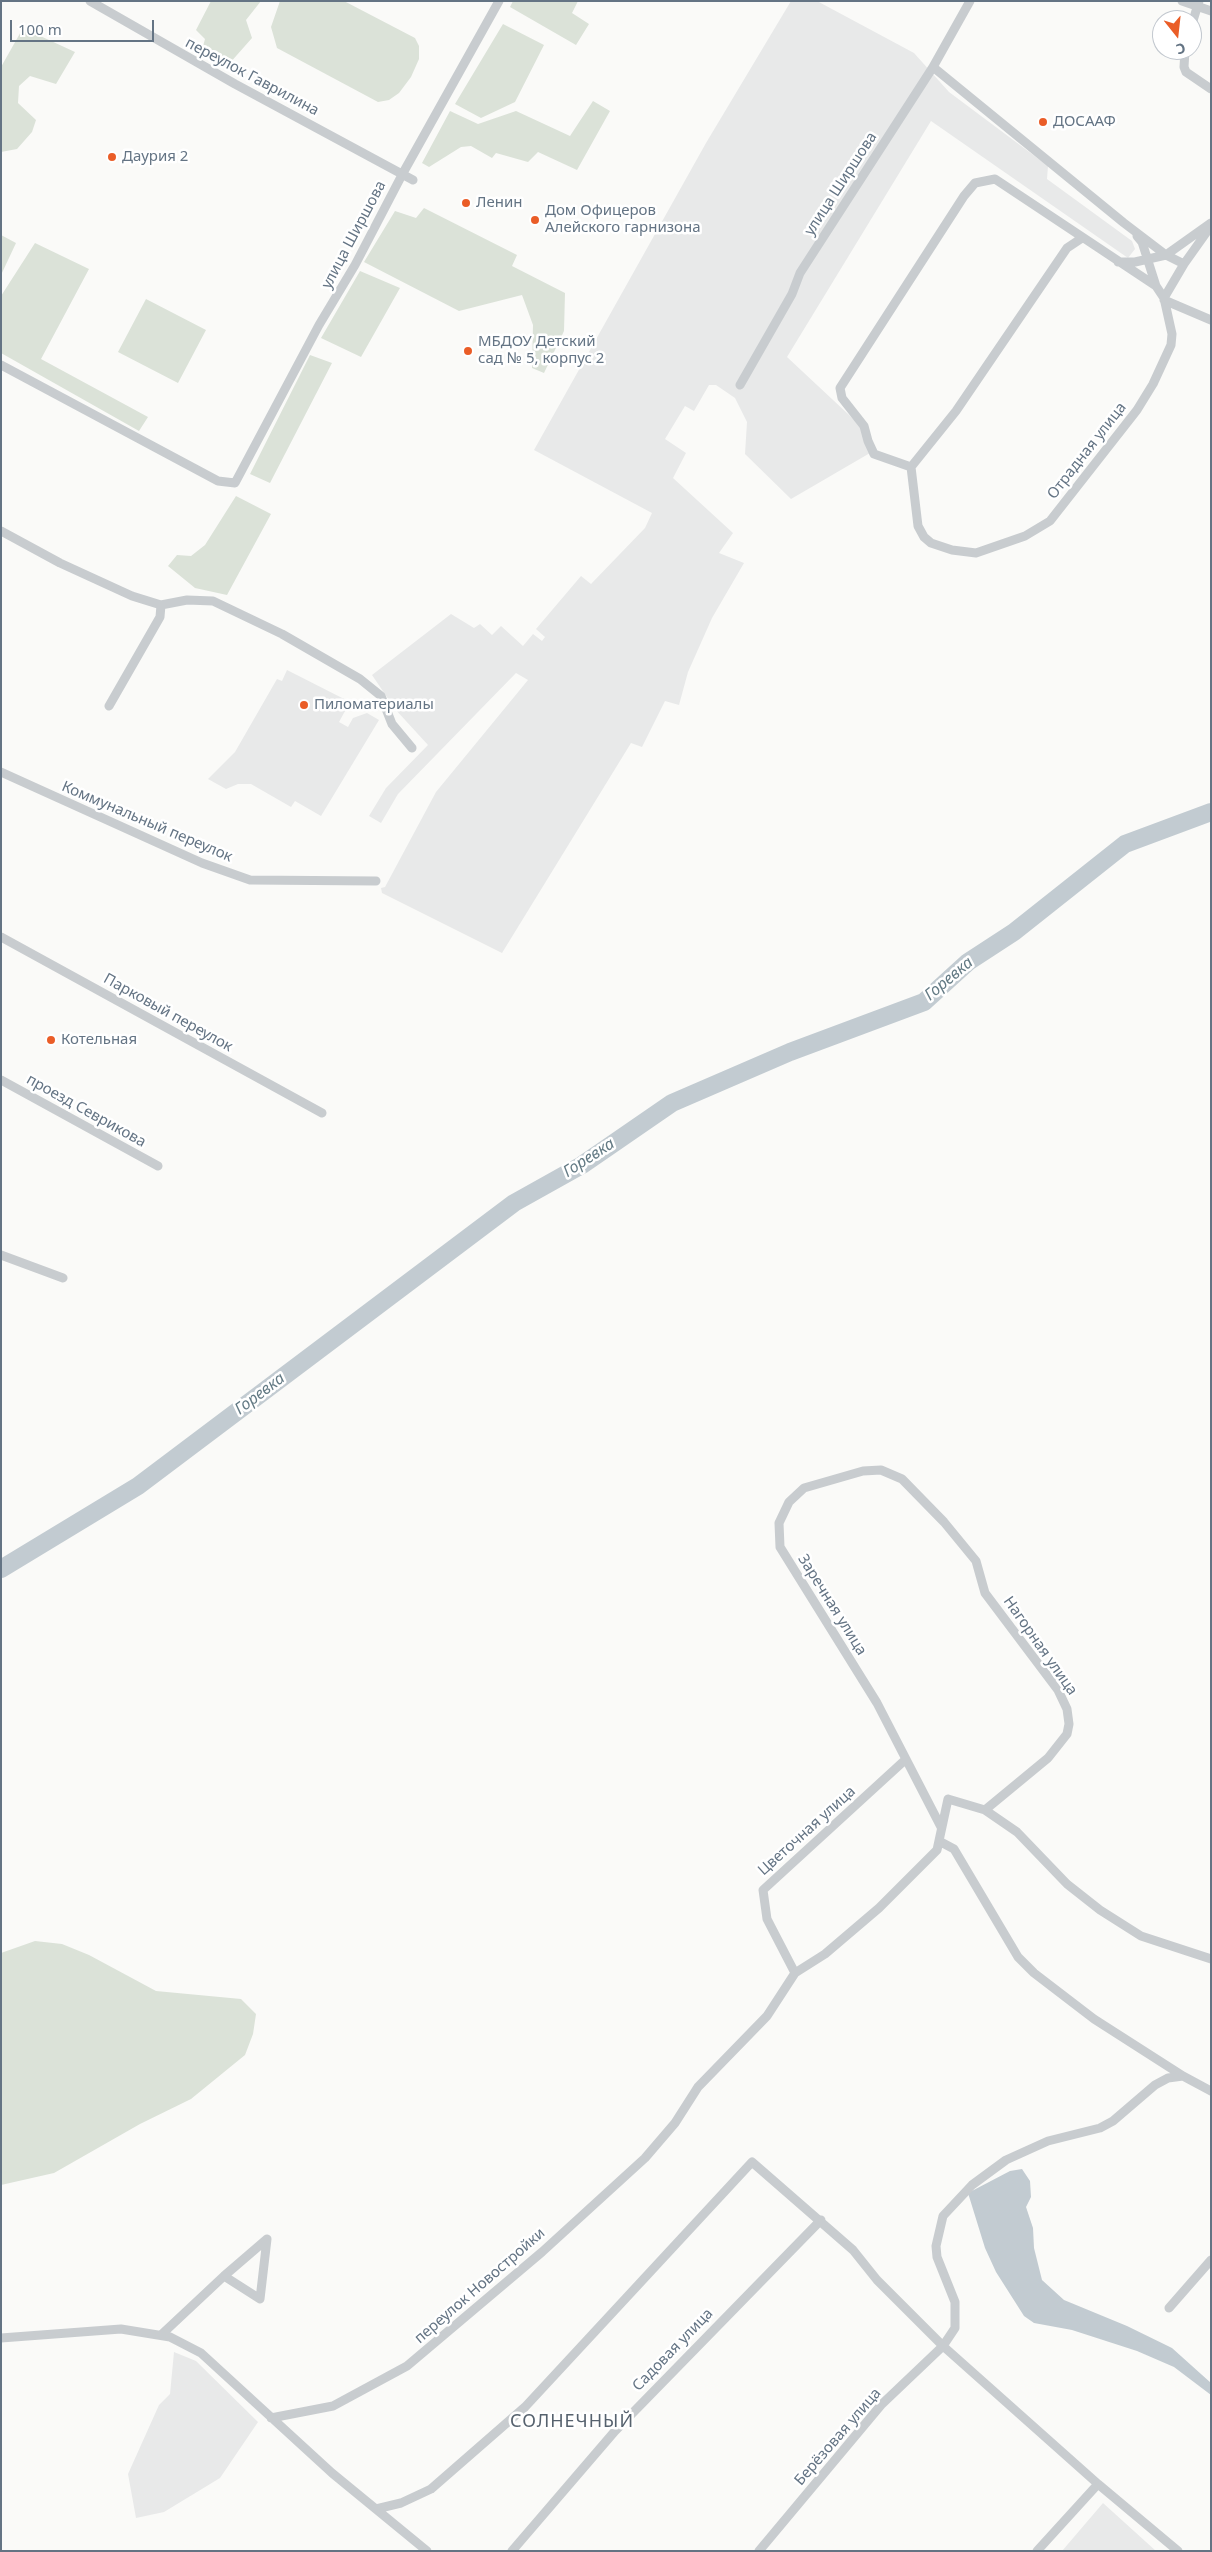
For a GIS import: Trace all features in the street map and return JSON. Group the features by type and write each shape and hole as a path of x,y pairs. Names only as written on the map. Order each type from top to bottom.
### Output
{"street":[{"name":"переулок Гаврилина","path":"90,1 235,84 413,180"},
{"name":"улица Ширшова","path":"1,365 218,482 234,483 319,325 355,265 402,174 499,1"},
{"name":"улица Ширшова","path":"740,385 792,294 800,273 933,67 970,1"},
{"path":"1182,1 1198,4 1211,12"},
{"path":"1185,60 1184,67 1186,72 1211,89"},
{"path":"933,67 1127,225 1166,255 1184,264"},
{"name":"Отрадная улица","path":"995,179 1118,262 1156,286 1164,299 1172,334 1171,346 1153,384 1137,410 1050,521 1010,542 976,553 952,550 931,544 918,526 911,467 874,454 864,426 847,406 840,388 964,196 974,183 995,179"},
{"path":"1118,262 1166,255 1211,224"},
{"path":"1211,224 1184,264 1164,299 1211,320"},
{"path":"1127,225 1142,242 1156,286"},
{"path":"911,467 956,411 1067,248 1082,238"},
{"path":"1,531 60,563 123,592 161,605 187,600 213,600 282,634 360,679 381,696 392,724 412,748"},
{"path":"109,706 160,617 161,605"},
{"name":"Коммунальный переулок","path":"1,772 202,863 250,880 376,881"},
{"name":"Парковый переулок","path":"1,937 322,1113"},
{"name":"проезд Севрикова","path":"1,1080 158,1166"},
{"path":"1,1255 63,1278"},
{"name":"Заречная улица","path":"902,1479 881,1470 863,1471 804,1488 789,1502 779,1523 780,1547 877,1703 940,1834"},
{"name":"Нагорная улица","path":"902,1479 944,1522 976,1561 985,1593 1058,1690 1067,1709 1069,1724 1067,1734 1048,1758 985,1810"},
{"name":"Цветочная улица","path":"795,1973 767,1919 762,1890 905,1760"},
{"path":"795,1973 825,1954 879,1908 936,1850 948,1799 985,1810 1017,1832 1067,1884 1108,1915 1141,1936 1211,1959"},
{"path":"940,1834 954,1849 1018,1957 1034,1974 1094,2020 1183,2076 1211,2091"},
{"name":"переулок Новостройки","path":"271,2418 334,2406 407,2366 542,2252 638,2165 675,2123 698,2087 767,2016 795,1973"},
{"name":"Берёзовая улица","path":"759,2551 881,2406 943,2346 955,2328 957,2318 955,2302 937,2257 936,2246 943,2216 972,2185 1006,2160 1048,2141 1100,2128 1114,2121 1155,2085 1168,2078 1183,2076"},
{"path":"376,2509 401,2504 431,2489 525,2407 752,2162 821,2220 853,2250 877,2280 943,2346 1098,2484 1178,2551"},
{"name":"Садовая улица","path":"512,2551 615,2431 821,2220"},
{"path":"161,2335 224,2276 266,2239 260,2299 224,2276"},
{"path":"1169,2308 1211,2260"},
{"path":"1,2338 121,2329 170,2336 201,2353 332,2473 427,2551"},
{"path":"1037,2551 1098,2484"}],"shaded area":[{"path":"211,1 261,1 246,20 252,38 229,64 211,59 202,50 205,39 196,30"},
{"path":"280,1 344,1 415,38 419,46 419,59 411,77 399,93 389,100 378,102 277,48 271,27"},
{"path":"513,1 578,1 572,13 589,24 576,45 510,7"},
{"path":"791,1 817,1 914,53 949,92 1048,166 1047,179 1132,241 1135,249 1128,258 931,121 787,357 863,428 870,453 791,499 745,454 747,422 735,398 716,385 709,385 694,411 685,406 665,439 686,453 673,478 733,533 719,553 744,563 712,618 688,672 679,705 665,701 642,747 631,743 502,953 382,893 381,888 385,887 436,792 528,680 516,673 398,794 381,823 369,816 386,788 428,745 395,709 372,675 451,614 474,628 480,624 492,635 501,626 523,646 533,634 542,641 545,637 536,629 581,576 591,584 645,528 652,513 534,450 706,143"},
{"path":"503,24 544,45 515,102 481,118 455,104"},
{"path":"23,28 75,52 56,84 30,76 19,86 18,103 36,120 32,132 17,149 1,152 1,67"},
{"path":"593,101 610,111 577,170 538,152 528,162 496,153 492,158 471,146 461,147 429,167 422,163 450,111 478,124 516,111 570,136"},
{"path":"424,208 517,255 512,266 565,293 564,331 544,373 532,368 533,325 522,295 459,311 364,262 395,211 416,218"},
{"path":"1,235 16,243 1,275"},
{"path":"35,243 89,269 41,359 148,417 139,431 1,353 1,296"},
{"path":"360,271 400,288 361,357 321,338"},
{"path":"146,299 206,330 178,383 118,352"},
{"path":"310,355 332,363 270,483 250,474"},
{"path":"236,496 271,514 227,595 195,588 168,566 177,555 191,556 205,545"},
{"path":"287,670 350,702 339,722 348,727 353,718 367,713 379,720 321,816 295,801 291,807 251,784 238,784 226,789 208,779 235,752 277,679 282,681"},
{"path":"35,1941 62,1944 89,1955 156,1991 241,1999 256,2014 253,2034 245,2055 191,2099 140,2124 54,2173 1,2185 1,1953"},
{"path":"1022,2169 1030,2181 1031,2197 1026,2207 1033,2228 1034,2248 1042,2280 1064,2300 1127,2326 1172,2348 1211,2383 1211,2395 1174,2367 1137,2351 1072,2330 1034,2323 1024,2316 996,2272 985,2248 968,2193 1010,2171"},
{"path":"174,2352 196,2361 258,2422 220,2478 164,2512 136,2518 128,2474 159,2405 170,2394"},
{"path":"1103,2503 1156,2551 1062,2551"}],"waterway":[{"name":"Горевка","path":"1,1569 138,1486 514,1203 582,1165 672,1103 790,1052 924,1002 968,962 1014,932 1125,844 1211,812"}],"place":[{"name":"ДОСААФ","path":"1043,122"},
{"name":"Даурия 2","path":"112,157"},
{"name":"Ленин","path":"466,203"},
{"name":"Дом Офицеров Алейского гарнизона","path":"535,220"},
{"name":"МБДОУ Детский сад № 5, корпус 2","path":"468,351"},
{"name":"Пиломатериалы","path":"304,705"},
{"name":"Котельная","path":"51,1040"}],"district":[{"name":"СОЛНЕЧНЫЙ","path":"572,2422"}]}
